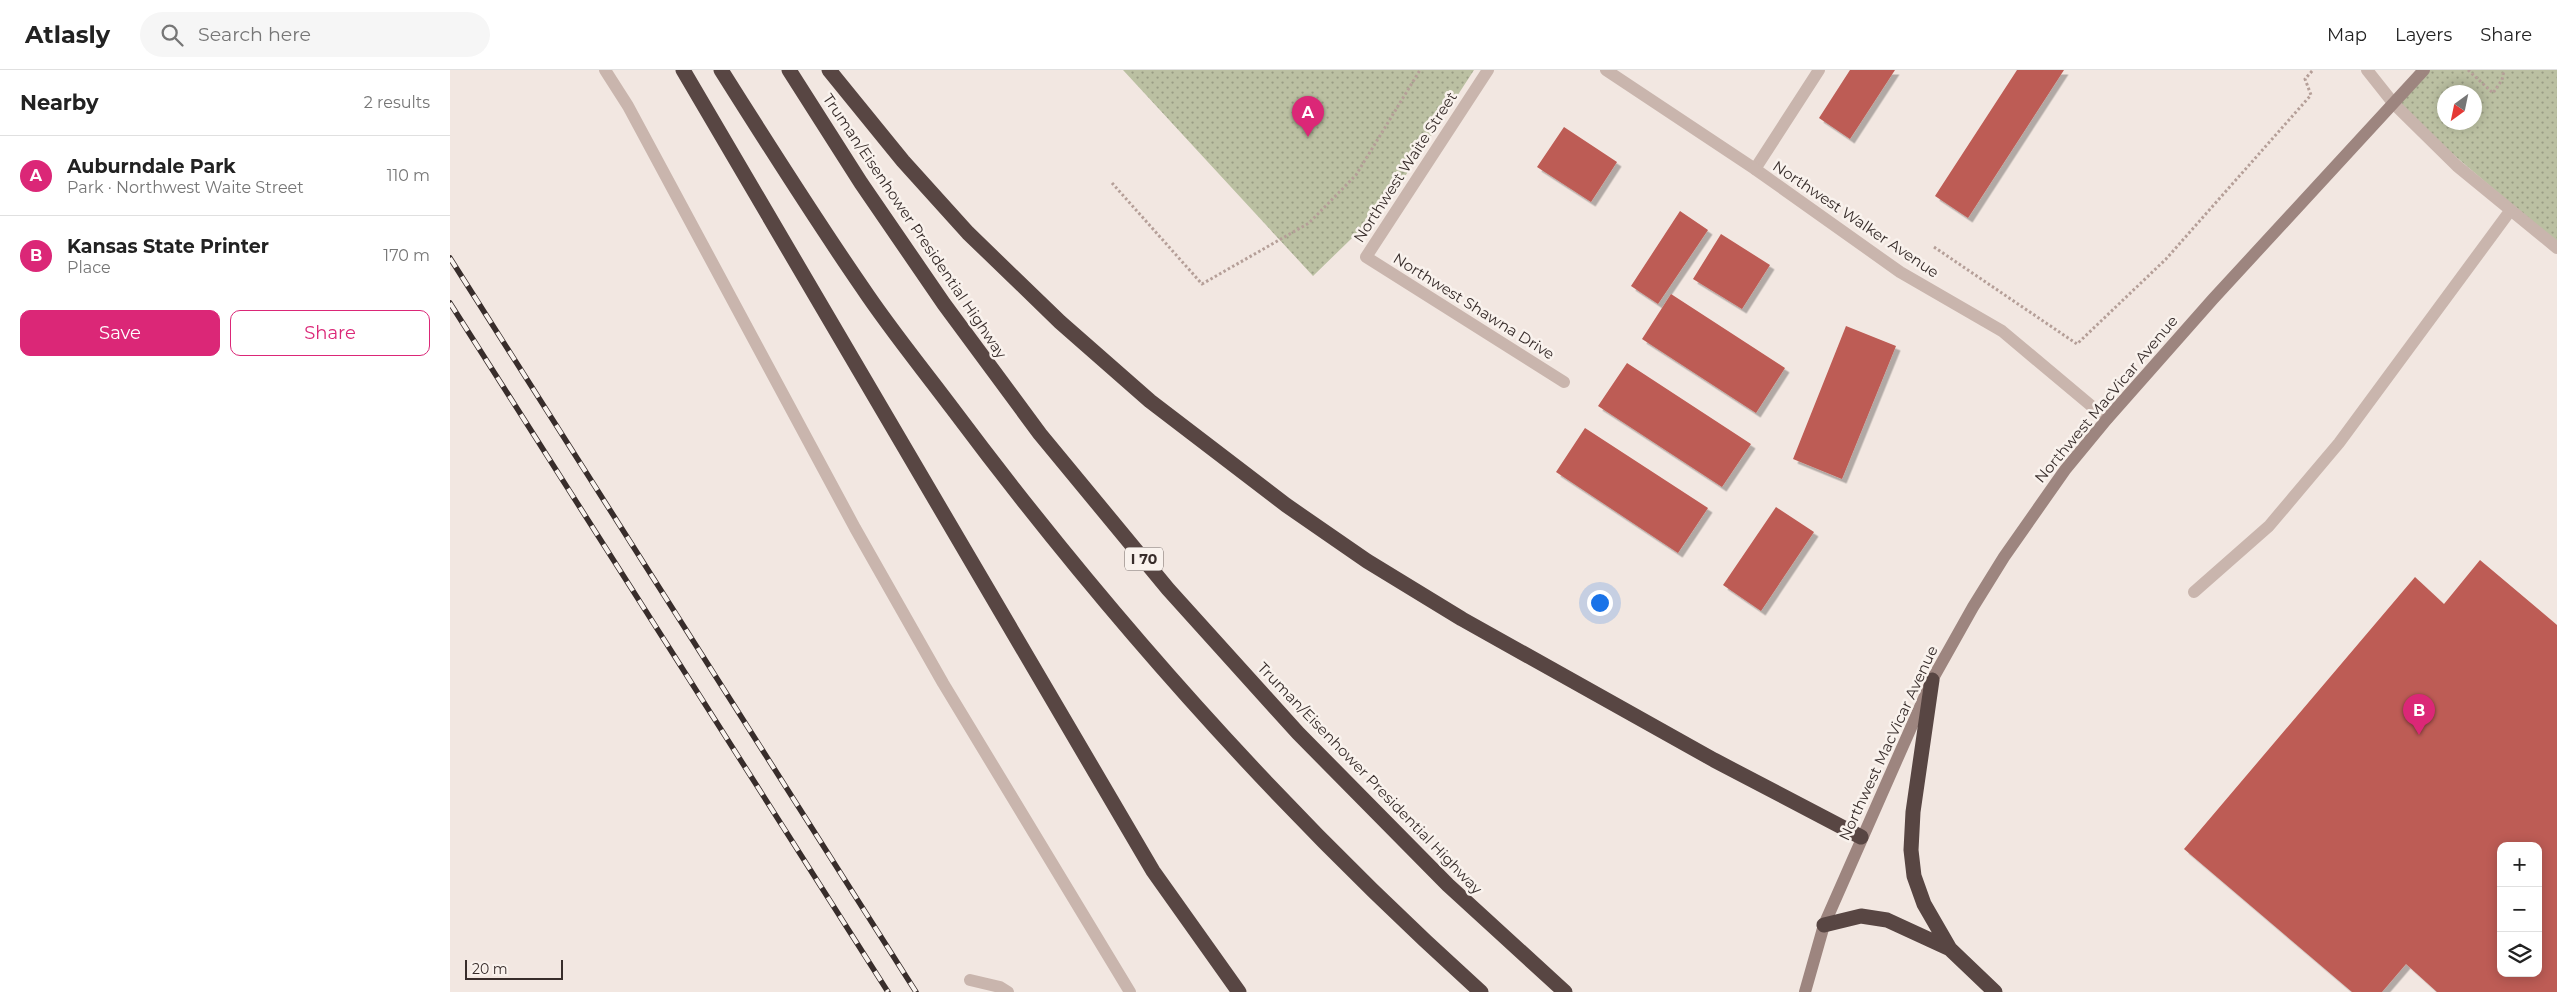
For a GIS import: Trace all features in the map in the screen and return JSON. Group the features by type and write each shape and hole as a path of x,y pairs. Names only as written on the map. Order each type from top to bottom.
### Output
{"highway":[{"path":"682,70 1153,871 1239,992"},
{"path":"721,70 863,289 1001,473 1126,628 1258,773 1410,929 1481,992"},
{"name":"Truman/Eisenhower Presidential Highway","path":"788,70 861,183 944,304 1040,434 1168,589 1298,732 1427,864 1565,992"},
{"path":"829,70 968,233 1060,322 1150,401 1286,505 1367,561 1462,619 1714,760 1861,837"},
{"path":"1932,680 1913,812 1910,850 1914,876 1924,904 1950,949 1995,992"},
{"path":"1824,925 1861,916 1888,920 1950,949"}],"main road":[{"name":"Northwest MacVicar Avenue","path":"1805,992 1824,925 1861,837 1932,680 1972,607 2009,549 2065,470 2107,419 2213,299 2424,70"}],"street":[{"path":"605,70 628,106 845,510 938,675 1130,992"},
{"name":"Northwest Waite Street","path":"1366,257 1488,70"},
{"name":"Northwest Walker Avenue","path":"1606,70 1755,169 1900,272 2002,332 2107,419"},
{"path":"1755,169 1819,70"},
{"path":"2367,70 2394,104 2457,166 2557,248"},
{"path":"2194,592 2269,526 2340,443 2510,211"},
{"name":"Northwest Shawna Drive","path":"1366,257 1564,382"},
{"path":"970,980 1000,987 1008,992"}],"path":[{"path":"1112,183 1202,284 1309,223 1356,175 1420,70"},
{"path":"1934,247 2077,344 2166,259 2311,95 2305,78 2313,70"},
{"path":"2468,70 2493,93 2502,80 2504,70"}],"green space":[{"path":"1123,70 1474,70 1387,204 1313,276"},
{"path":"2422,70 2557,70 2557,243 2394,104"}],"building":[{"path":"1850,70 1895,70 1850,139 1819,118"},
{"path":"2017,70 2064,70 1968,218 1935,196"},
{"path":"1564,127 1617,162 1591,202 1537,167"},
{"path":"1680,211 1708,230 1658,304 1631,286"},
{"path":"1721,234 1770,265 1742,309 1693,279"},
{"path":"1671,294 1785,368 1756,413 1642,339"},
{"path":"1846,326 1896,346 1842,479 1793,459"},
{"path":"1627,363 1751,444 1722,487 1598,406"},
{"path":"1585,428 1708,508 1678,553 1556,472"},
{"path":"1776,507 1814,532 1761,611 1723,585"},
{"path":"2480,560 2557,625 2557,992 2437,992 2406,964 2382,992 2352,992 2184,849 2415,577 2444,604"}],"railway":[{"path":"450,258 916,992"},
{"path":"450,303 888,992"}],"place":[{"name":"Auburndale Park","path":"1308,137"},
{"name":"Kansas State Printer","path":"2419,735"}]}
